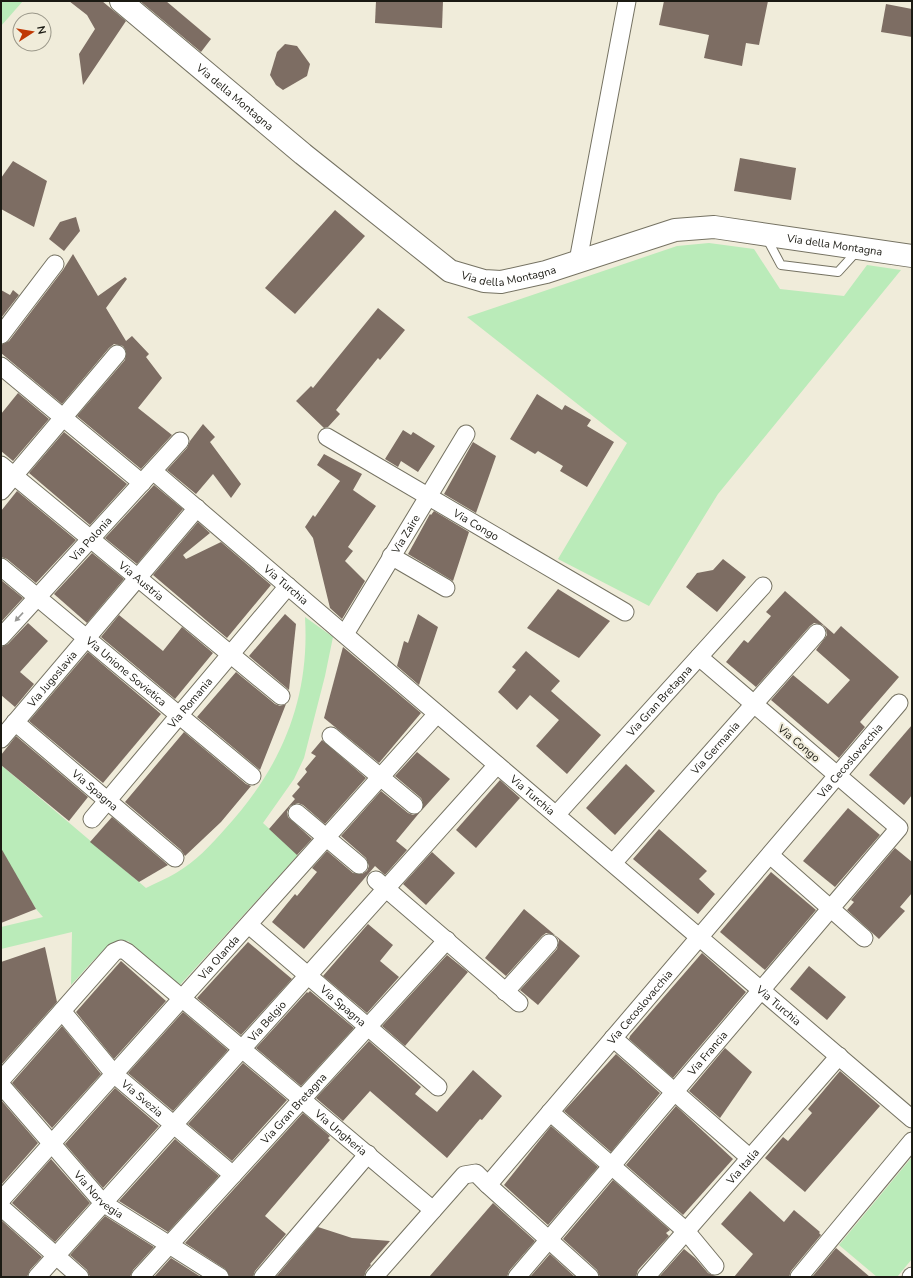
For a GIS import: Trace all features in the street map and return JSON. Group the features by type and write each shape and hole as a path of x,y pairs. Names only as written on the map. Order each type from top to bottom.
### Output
{"street":[{"path":"578,261 627,1"},
{"name":"Via della Montagna","path":"129,4 303,154 450,271 484,281 501,282 527,277 675,230 714,227 764,233 912,256"},
{"path":"1,335 55,264"},
{"path":"1,491 117,354"},
{"name":"Via Turchia","path":"1,366 63,418 147,477 197,508 912,1118"},
{"name":"Via Zaire","path":"345,634 466,434"},
{"name":"Via Congo","path":"327,437 625,612"},
{"name":"Via Polonia","path":"1,637 180,441"},
{"name":"Via Austria","path":"1,465 281,696"},
{"name":"Via Jugoslavia","path":"1,739 197,508"},
{"path":"392,556 446,588"},
{"name":"Via Unione Sovietica","path":"1,567 252,776"},
{"name":"Via Romania","path":"92,819 288,586"},
{"name":"Via Gran Bretagna","path":"556,815 763,586"},
{"name":"Via Germania","path":"613,863 753,704 818,633"},
{"name":"Via Congo","path":"698,657 899,828"},
{"name":"Via Cecoslovacchia","path":"488,1185 899,703"},
{"name":"Via Olanda","path":"1,1200 115,1075 437,714"},
{"name":"Via Spagna","path":"15,722 175,858"},
{"path":"331,736 414,805"},
{"name":"Via Belgio","path":"37,1277 308,975 381,884 497,765"},
{"path":"297,813 359,866"},
{"name":"Via Francia","path":"517,1277 899,828"},
{"path":"770,855 864,938"},
{"path":"381,884 519,1003"},
{"name":"Via Spagna","path":"249,925 438,1087"},
{"name":"Via Gran Bretagna","path":"140,1277 446,940"},
{"path":"506,992 549,942"},
{"name":"Via Ungheria","path":"62,1011 114,952 121,949 127,952 368,1154 432,1210"},
{"path":"1,1080 62,1011"},
{"name":"Via Svezia","path":"62,1011 115,1075 233,1175"},
{"path":"613,1038 750,1158"},
{"name":"Via Italia","path":"646,1277 839,1056"},
{"name":"Via Norvegia","path":"1,1085 103,1203 220,1277"},
{"path":"550,1112 686,1231 715,1266"},
{"path":"799,1277 912,1141"},
{"path":"263,1277 368,1154"},
{"path":"374,1277 464,1175 476,1173 590,1277"},
{"path":"1,1207 80,1277"}],"lane":[{"path":"764,233 781,265 838,272 860,248"}],"green space":[{"path":"1,1 23,1 12,12 1,26"},
{"path":"709,243 754,249 780,289 844,296 867,265 901,270 718,494 649,606 558,559 627,443 467,317 677,246"},
{"path":"305,617 333,637 325,676 304,758 294,779 263,823 298,855 179,986 128,941 112,945 104,950 71,985 72,932 1,949 1,927 43,917 36,909 1,850 1,765 146,888 190,864 220,835 245,806 262,782 288,731 297,704 305,647"},
{"path":"912,1157 912,1259 897,1277 877,1277 839,1245"}],"building":[{"path":"69,1 102,1 126,21 83,85 79,54 95,29 87,15"},
{"path":"140,1 166,1 211,39 201,52"},
{"path":"376,1 443,1 442,28 375,23"},
{"path":"664,1 768,1 759,45 746,43 742,66 704,58 709,35 659,25"},
{"path":"886,4 912,9 912,37 881,32"},
{"path":"285,44 297,46 310,64 307,76 283,90 276,85 270,75 277,52"},
{"path":"740,158 796,168 791,200 734,191"},
{"path":"13,161 47,181 34,227 1,209 1,178"},
{"path":"335,210 365,236 295,314 265,288"},
{"path":"76,217 80,231 64,251 49,239 60,222"},
{"path":"73,254 98,296 125,277 127,279 106,308 126,341 132,336 149,354 146,357 162,378 138,408 172,435 141,469 77,416 125,360 126,351 123,346 114,344 109,348 62,404 1,353 1,345 9,341 63,270"},
{"path":"1,290 10,295 13,290 19,295 1,318"},
{"path":"378,308 405,330 380,360 378,358 336,410 340,414 328,427 324,428 296,401 311,386 313,388"},
{"path":"18,393 49,419 13,461 1,451 1,414"},
{"path":"537,394 562,410 565,405 591,420 587,426 614,442 587,487 560,471 563,466 538,451 535,454 510,439"},
{"path":"203,424 215,437 210,442 241,484 231,498 213,474 196,494 167,470 187,448 190,441"},
{"path":"403,430 411,435 413,432 435,446 418,472 401,461 398,467 385,459"},
{"path":"64,432 127,484 90,525 29,473"},
{"path":"473,442 496,456 476,513 444,494"},
{"path":"324,454 362,474 353,490 376,506 348,547 353,551 345,561 365,581 342,619 330,608 313,538 305,527 313,515 315,517 340,481 317,465"},
{"path":"154,485 183,509 137,564 105,538"},
{"path":"17,491 76,540 36,583 7,559 1,557 1,511"},
{"path":"434,511 469,532 453,581 408,554 430,514 431,515"},
{"path":"198,522 210,533 183,555 186,559 221,542 271,585 227,638 153,575"},
{"path":"92,553 124,579 87,623 54,594"},
{"path":"723,559 746,577 717,612 686,587 697,573 713,570"},
{"path":"1,580 23,598 1,622"},
{"path":"558,589 610,621 579,658 527,628"},
{"path":"785,591 834,634 841,626 899,677 860,722 865,727 839,758 771,700 793,675 828,704 850,680 816,650 827,635 826,629 823,625 814,623 810,626 756,687 726,662 744,640 748,643 771,616 766,612"},
{"path":"285,614 296,624 289,690 249,656"},
{"path":"418,614 438,627 419,685 397,666 404,641 408,643"},
{"path":"119,615 163,651 182,627 213,653 175,699 101,637"},
{"path":"28,623 48,641 20,672 34,684 15,707 1,695 1,647 8,644"},
{"path":"343,647 421,713 379,763 324,718"},
{"path":"526,651 560,681 551,691 601,735 567,774 536,746 559,720 530,695 517,710 498,692 516,670 512,667"},
{"path":"88,652 161,714 103,783 29,721"},
{"path":"236,672 275,704 280,706 286,704 260,770 197,717"},
{"path":"912,725 912,795 904,805 869,775"},
{"path":"184,732 246,784 251,786 221,822 185,856 181,850 125,802"},
{"path":"16,736 88,797 69,821 1,765 1,755"},
{"path":"322,740 366,778 325,824 303,805 298,803 290,806 287,812 288,817 312,839 297,855 269,829 295,799 292,796 300,787 297,784 307,772 305,769 316,756 311,753"},
{"path":"417,752 450,779 422,810 423,802 421,798 395,776"},
{"path":"626,764 655,791 615,835 586,808"},
{"path":"500,780 520,798 476,848 456,830"},
{"path":"381,791 408,813 413,815 420,812 396,841 407,850 385,875 375,866 304,949 272,922 295,894 297,896 317,872 312,868 327,851 353,873 362,874 367,871 369,866 366,858 341,836"},
{"path":"848,808 880,835 835,887 803,861"},
{"path":"112,817 168,865 139,882 90,842"},
{"path":"659,829 707,871 699,879 715,894 698,914 633,859"},
{"path":"1,848 36,909 1,923"},
{"path":"895,848 912,862 912,893 900,907 905,911 879,939 847,910 854,902 851,900"},
{"path":"432,852 455,873 426,905 403,884"},
{"path":"771,872 816,910 765,970 720,932"},
{"path":"524,909 555,935 546,933 542,936 506,976 485,958"},
{"path":"368,924 393,945 380,961 399,977 367,1013 323,976"},
{"path":"555,935 580,956 538,1005 520,990 557,949 559,940"},
{"path":"248,942 292,979 241,1035 197,998"},
{"path":"45,947 57,1002 1,1065 1,962"},
{"path":"702,953 746,992 673,1078 629,1039"},
{"path":"447,955 468,972 405,1046 382,1026"},
{"path":"121,961 166,1001 114,1059 76,1012"},
{"path":"809,966 846,997 827,1020 790,989"},
{"path":"310,991 354,1028 301,1086 256,1048 307,992 308,993"},
{"path":"183,1012 228,1050 173,1111 128,1073"},
{"path":"62,1026 101,1074 52,1128 12,1083"},
{"path":"369,1041 421,1087 415,1094 437,1112 473,1070 502,1096 447,1158 370,1091 343,1121 316,1098"},
{"path":"725,1048 752,1072 720,1118 689,1091"},
{"path":"616,1054 660,1093 611,1152 564,1111"},
{"path":"243,1063 287,1100 232,1161 188,1124"},
{"path":"840,1071 880,1106 805,1192 765,1158 783,1137 788,1141 812,1113 808,1109"},
{"path":"115,1088 159,1126 103,1188 65,1144"},
{"path":"1,1100 38,1143 1,1185"},
{"path":"676,1106 733,1159 683,1215 626,1165"},
{"path":"303,1113 330,1136 328,1138 330,1140 265,1216 286,1234 255,1271 253,1277 230,1277 225,1269 185,1243"},
{"path":"551,1126 598,1167 548,1225 504,1185"},
{"path":"175,1139 219,1176 168,1232 119,1201"},
{"path":"51,1159 90,1203 55,1242 12,1203"},
{"path":"613,1180 670,1230 666,1233 669,1236 638,1270 636,1277 600,1277 597,1270 563,1239"},
{"path":"750,1191 784,1222 794,1210 820,1232 819,1233 821,1235 791,1271 789,1277 734,1277 753,1254 721,1224"},
{"path":"493,1203 535,1241 509,1271 507,1277 429,1277"},
{"path":"105,1216 154,1247 133,1270 130,1277 90,1277 87,1270 70,1255"},
{"path":"1,1220 42,1257 30,1270 27,1277 1,1277"},
{"path":"318,1227 352,1238 390,1241 370,1264 371,1265 366,1271 364,1277 276,1277"},
{"path":"836,1248 870,1277 812,1277"},
{"path":"684,1249 695,1258 708,1273 718,1277 659,1277"},
{"path":"550,1254 575,1277 530,1277"},
{"path":"171,1258 201,1277 154,1277"}]}
